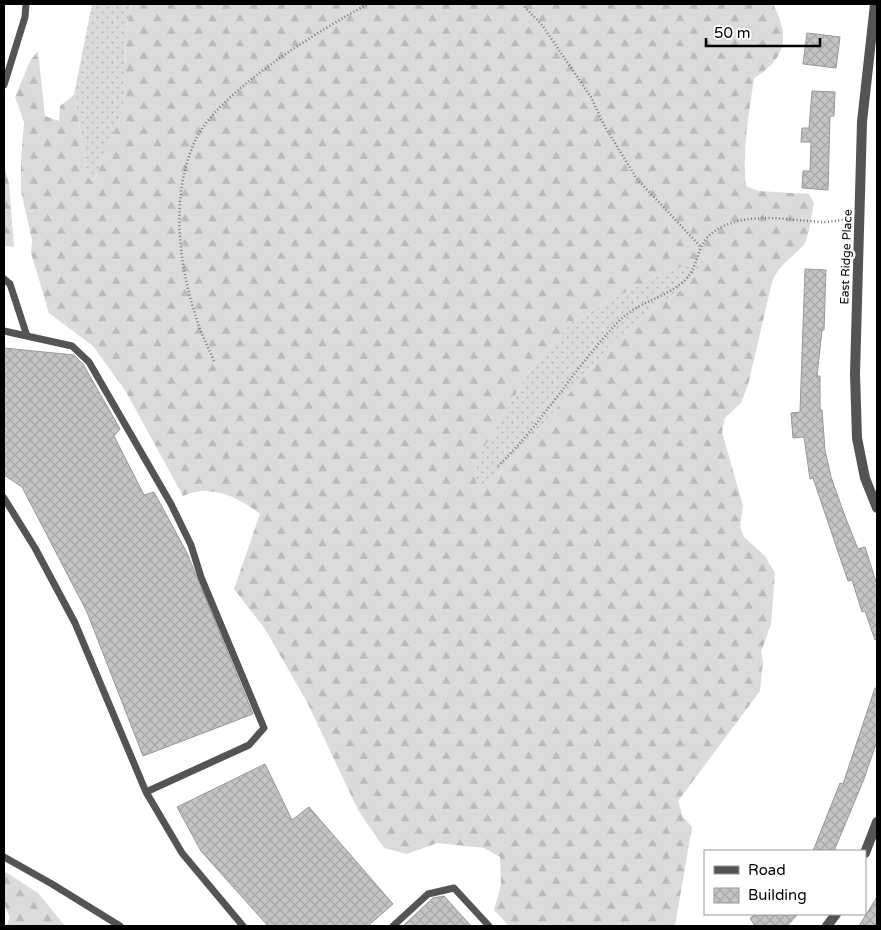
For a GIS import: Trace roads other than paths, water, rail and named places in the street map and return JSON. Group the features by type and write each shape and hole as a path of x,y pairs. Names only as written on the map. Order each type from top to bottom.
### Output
{"street":[{"name":"East Ridge Place","path":"874,4 862,122 855,374 857,438 865,478 877,508"},
{"path":"866,850 877,822"},
{"path":"828,926 835,915"}],"lane":[{"path":"4,84 25,17 26,4"},
{"path":"4,279 10,284 27,336"},
{"path":"4,331 72,346 89,362 171,504 191,546 204,586 264,728 249,745 146,792"},
{"path":"4,498 35,548 75,623 146,792 182,853 243,926"},
{"path":"4,857 120,926"},
{"path":"393,926 428,894 454,888 489,926"}]}
